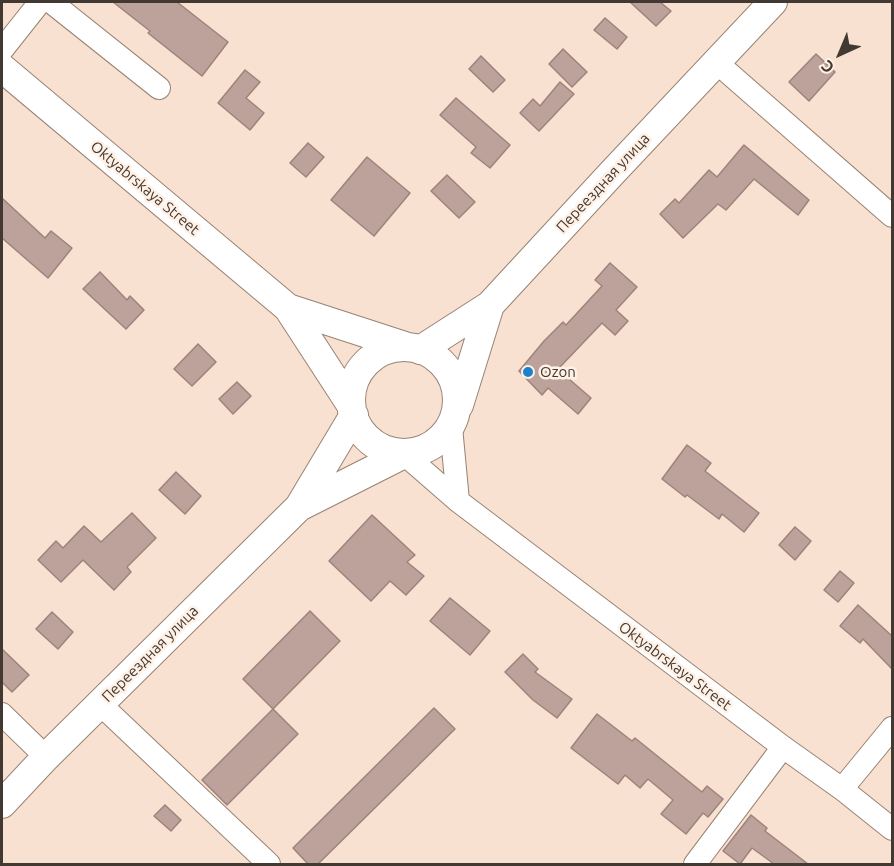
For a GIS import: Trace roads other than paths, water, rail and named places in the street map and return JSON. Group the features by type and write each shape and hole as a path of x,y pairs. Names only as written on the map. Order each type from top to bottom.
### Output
{"main road":[{"name":"Переездная улица","path":"415,349 490,305 773,2"},
{"name":"Oktyabrskaya Street","path":"2,68 288,308 352,410"},
{"name":"Переездная улица","path":"454,419 490,305"},
{"name":"Oktyabrskaya Street","path":"288,308 415,349"},
{"path":"415,349 431,354 447,368 456,388 454,419 439,442 422,451 404,454 379,447 359,430 352,410 354,382 367,362 387,350 415,349"},
{"name":"Переездная улица","path":"2,804 46,757 300,507 352,410"},
{"name":"Переездная улица","path":"300,507 404,454"}],"street":[{"path":"2,50 40,2"},
{"path":"51,2 159,88"},
{"path":"716,62 892,216"},
{"path":"454,419 458,501"},
{"name":"Oktyabrskaya Street","path":"404,454 458,501 892,829"},
{"path":"100,704 269,864"},
{"path":"2,714 46,757"},
{"path":"842,789 892,728"},
{"path":"696,864 783,747"}],"place":[{"name":"Ozon","path":"528,372"}]}
